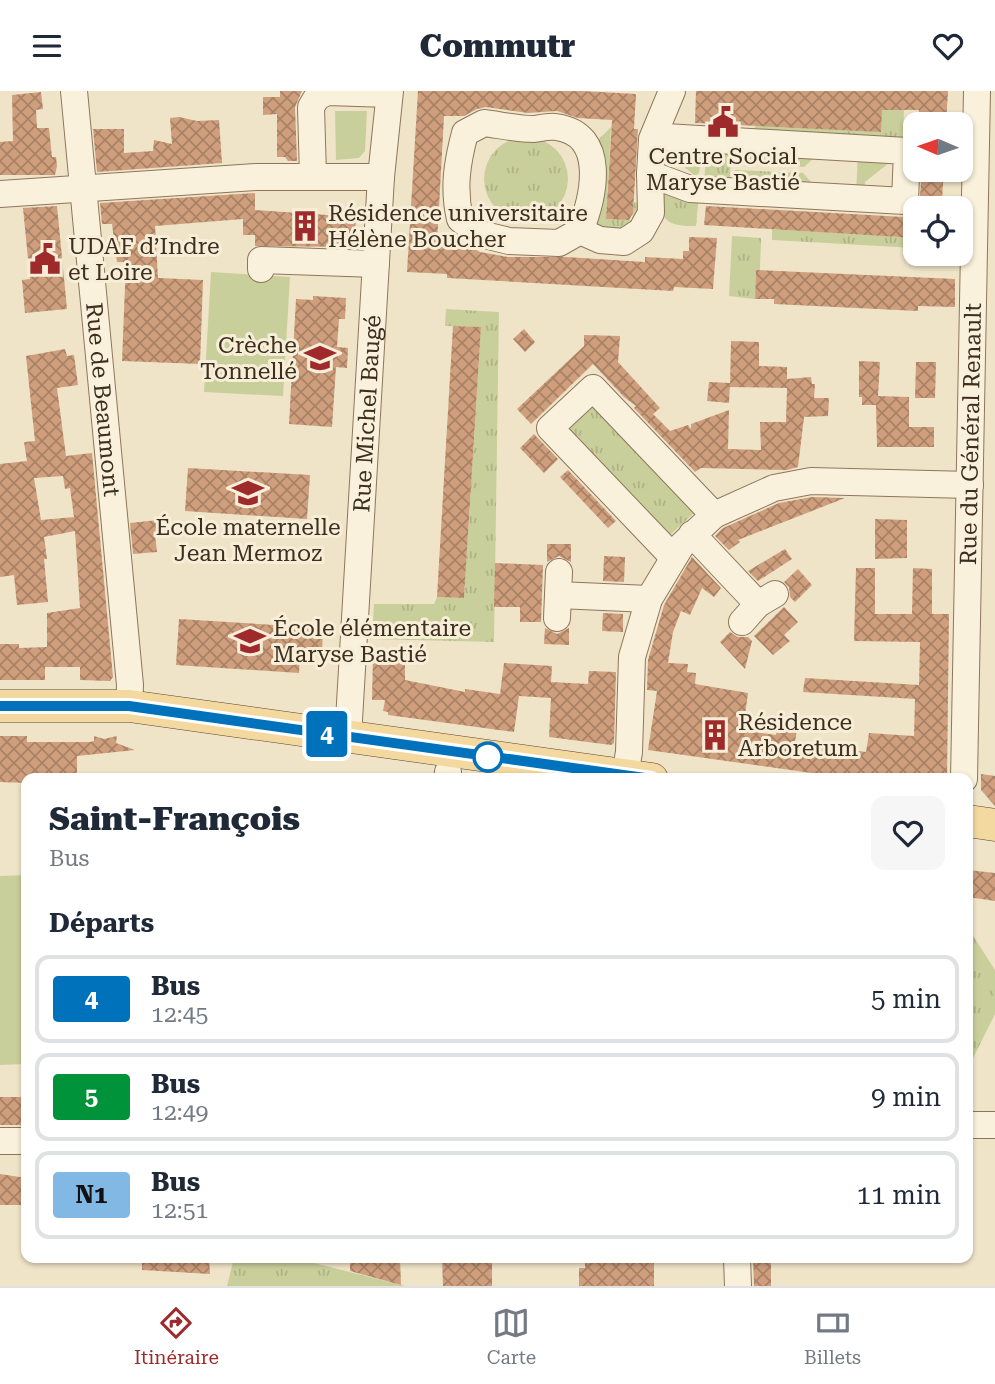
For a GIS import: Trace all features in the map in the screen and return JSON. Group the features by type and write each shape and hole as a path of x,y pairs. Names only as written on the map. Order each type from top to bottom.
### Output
{"main road":[{"path":"0,706 129,706 609,773"},
{"path":"973,822 995,825"}],"street":[{"name":"Rue de Beaumont","path":"74,91 129,671 129,706"},
{"path":"580,231 600,240 624,242 641,231 651,213 652,139 672,91"},
{"name":"Rue du Général Renault","path":"964,773 970,485 983,427 986,177 977,91"},
{"path":"313,176 311,107 317,97 327,92 389,92"},
{"name":"Rue Michel Baugé","path":"348,737 389,92"},
{"path":"484,123 533,129 555,126 578,134 590,149 593,170 589,201 580,231 559,243 509,241 480,234 460,219 456,201 456,165 465,133 484,123"},
{"path":"650,174 690,190 905,201 907,151 665,137 656,131"},
{"path":"0,194 256,177 382,177"},
{"path":"261,269 261,260 376,264"},
{"path":"673,557 550,428 593,388 714,515"},
{"path":"636,773 628,752 632,657 649,599 673,557 692,534 714,515 774,488 811,481 970,485"},
{"path":"692,534 758,606"},
{"path":"558,595 649,599"},
{"path":"973,1125 995,1125"},
{"path":"0,1141 21,1141"},
{"path":"737,1263 738,1286"}],"green space":[{"path":"905,91 902,148 755,139 755,125 882,110"},
{"path":"335,111 367,111 365,151 359,158 336,160"},
{"path":"611,127 606,219 632,220 634,202 642,203 643,217 604,237 591,217 597,141"},
{"path":"518,137 534,137 550,144 561,155 568,171 565,195 556,209 534,221 518,221 502,214 491,203 484,187 484,171 491,155 502,144"},
{"path":"737,145 814,158 804,167 736,163"},
{"path":"696,147 701,160 699,173 695,176 665,150"},
{"path":"731,147 730,182 704,181 706,158 702,149"},
{"path":"858,153 899,155 865,182 864,193 856,193"},
{"path":"735,170 803,173 812,183 734,182"},
{"path":"656,184 699,195 696,226 675,224 664,217"},
{"path":"772,229 903,237 903,247 772,240"},
{"path":"732,236 761,238 760,270 756,270 755,299 729,296"},
{"path":"211,272 290,277 283,396 204,392"},
{"path":"446,309 499,312 494,642 372,639 374,604 434,604 437,597 464,598 481,327 445,326"},
{"path":"594,402 695,512 669,536 565,428"},
{"path":"423,612 466,614 465,625 422,623"},
{"path":"21,875 21,1064 0,1065 0,876"},
{"path":"973,936 995,970 995,1014 973,1058"},
{"path":"233,1263 314,1263 405,1286 227,1286"}],"building":[{"path":"280,91 302,91 295,107 297,161 277,157 277,114 263,115 263,97 280,97"},
{"path":"418,91 582,91 636,94 634,129 638,129 633,213 629,220 606,219 612,120 578,118 557,111 528,113 486,107 464,116 444,116 437,244 471,247 480,252 508,257 566,257 645,262 645,257 683,259 683,251 689,251 689,237 717,238 713,289 674,287 673,291 447,278 447,274 407,272"},
{"path":"696,91 948,91 947,112 882,110 881,132 695,123"},
{"path":"41,92 43,109 36,110 37,128 49,128 52,157 56,157 55,175 0,175 0,142 13,141 12,95"},
{"path":"170,118 197,121 219,120 222,163 97,172 93,129 124,129 124,153 153,151 154,140 172,144"},
{"path":"921,182 943,182 942,196 920,196"},
{"path":"255,193 255,210 356,217 354,247 255,246 255,235 243,235 243,219 155,226 158,278 203,280 200,364 122,361 126,262 117,262 112,224 102,224 100,203"},
{"name":"UDAF d’Indre et Loire","path":"57,206 67,309 25,313 22,280 30,279 23,208"},
{"path":"706,206 903,217 903,237 704,225"},
{"path":"756,270 955,279 955,307 918,306 918,311 774,304 774,299 755,299"},
{"name":"Crèche Tonnellé","path":"313,296 346,298 345,319 339,319 337,347 348,348 347,368 336,367 332,427 289,424 296,299 313,300"},
{"path":"453,326 481,327 464,598 437,597"},
{"path":"524,329 535,342 525,352 513,339"},
{"path":"584,335 620,336 618,362 660,408 653,414 670,431 688,425 691,429 691,424 729,410 728,449 761,450 760,422 786,422 787,388 730,387 731,341 759,342 759,366 787,367 787,379 811,377 812,384 815,384 814,398 829,398 828,416 804,417 798,467 787,470 701,468 695,472 634,408 636,406 593,364 531,424 517,409 584,346"},
{"path":"65,349 67,356 74,355 78,385 57,388 66,456 92,453 113,677 110,681 80,680 80,667 45,667 45,680 0,680 0,644 19,644 19,648 47,647 47,613 80,608 75,531 44,537 48,602 17,605 14,575 0,577 0,464 27,461 24,442 35,441 26,356","holes":["63,476 65,489 70,488 74,517 41,520 34,478"]},
{"path":"859,361 880,362 878,396 909,397 909,427 934,427 934,447 877,447 876,405 862,405 862,397 859,397"},
{"path":"916,362 936,362 935,398 915,398"},
{"path":"709,382 730,383 729,403 707,401"},
{"path":"534,434 558,459 544,473 520,448"},
{"name":"École maternelle Jean Mermoz","path":"188,468 310,475 307,519 185,511"},
{"path":"568,470 616,521 608,528 560,477"},
{"path":"812,497 845,498 738,540 740,542 729,550 715,536 723,528 779,503"},
{"path":"875,519 907,520 907,558 875,559"},
{"path":"158,520 159,534 155,535 157,552 133,554 130,523"},
{"path":"547,544 571,544 571,562 559,556 547,562"},
{"path":"785,549 792,559 758,581 748,571"},
{"path":"604,556 625,557 624,582 603,581"},
{"path":"692,557 721,588 714,597 702,588 690,615 681,611 673,632 668,663 688,664 687,672 696,673 695,684 748,693 743,730 776,735 777,726 797,729 795,742 866,752 869,733 914,736 915,699 803,692 805,678 919,685 920,642 854,641 856,568 875,568 875,614 912,614 913,568 932,569 932,614 949,614 947,773 812,773 648,750 657,691 647,690 648,660 664,605"},
{"path":"495,563 543,565 541,622 520,622 520,607 494,607"},
{"path":"798,569 812,585 795,602 784,582"},
{"path":"784,607 798,622 784,635 790,641 773,655 754,636"},
{"path":"603,613 623,614 623,632 602,631"},
{"name":"École élémentaire Maryse Bastié","path":"179,619 323,628 322,655 300,654 299,673 176,665"},
{"path":"545,628 557,634 569,628 569,645 544,644"},
{"path":"730,632 738,637 748,637 752,641 745,669 720,642"},
{"path":"405,654 405,680 465,692 465,689 500,694 504,663 552,666 551,682 588,684 589,671 616,672 614,743 611,745 549,737 551,698 519,696 514,732 388,715 388,712 383,711 385,700 372,700 373,655"},
{"path":"0,736 27,736 27,742 90,742 94,741 94,736 104,739 117,736 116,743 135,750 77,756 77,773 21,773 21,783 0,782"},
{"path":"981,774 995,776 995,806 981,790"},
{"path":"973,871 995,873 995,901 973,898"},
{"path":"0,1097 21,1097 21,1125 0,1125"},
{"path":"0,1174 21,1177 21,1205 0,1205"},
{"path":"142,1263 209,1263 210,1274 142,1270"},
{"path":"350,1263 400,1263 401,1285 350,1271"},
{"path":"442,1263 492,1263 492,1286 443,1286"},
{"path":"585,1263 654,1263 654,1286 579,1286 579,1268 585,1268"},
{"path":"753,1263 771,1263 771,1286 754,1286"}],"bus line":[{"name":"4","path":"0,706 129,706 607,773"}],"place":[{"name":"Centre Social Maryse Bastié","path":"723,122"},
{"name":"Résidence universitaire Hélène Boucher","path":"305,226"},
{"name":"UDAF d’Indre et Loire","path":"45,259"},
{"name":"Crèche Tonnellé","path":"320,358"},
{"name":"École maternelle Jean Mermoz","path":"248,493"},
{"name":"École élémentaire Maryse Bastié","path":"250,641"},
{"name":"Résidence Arboretum","path":"715,735"}]}
